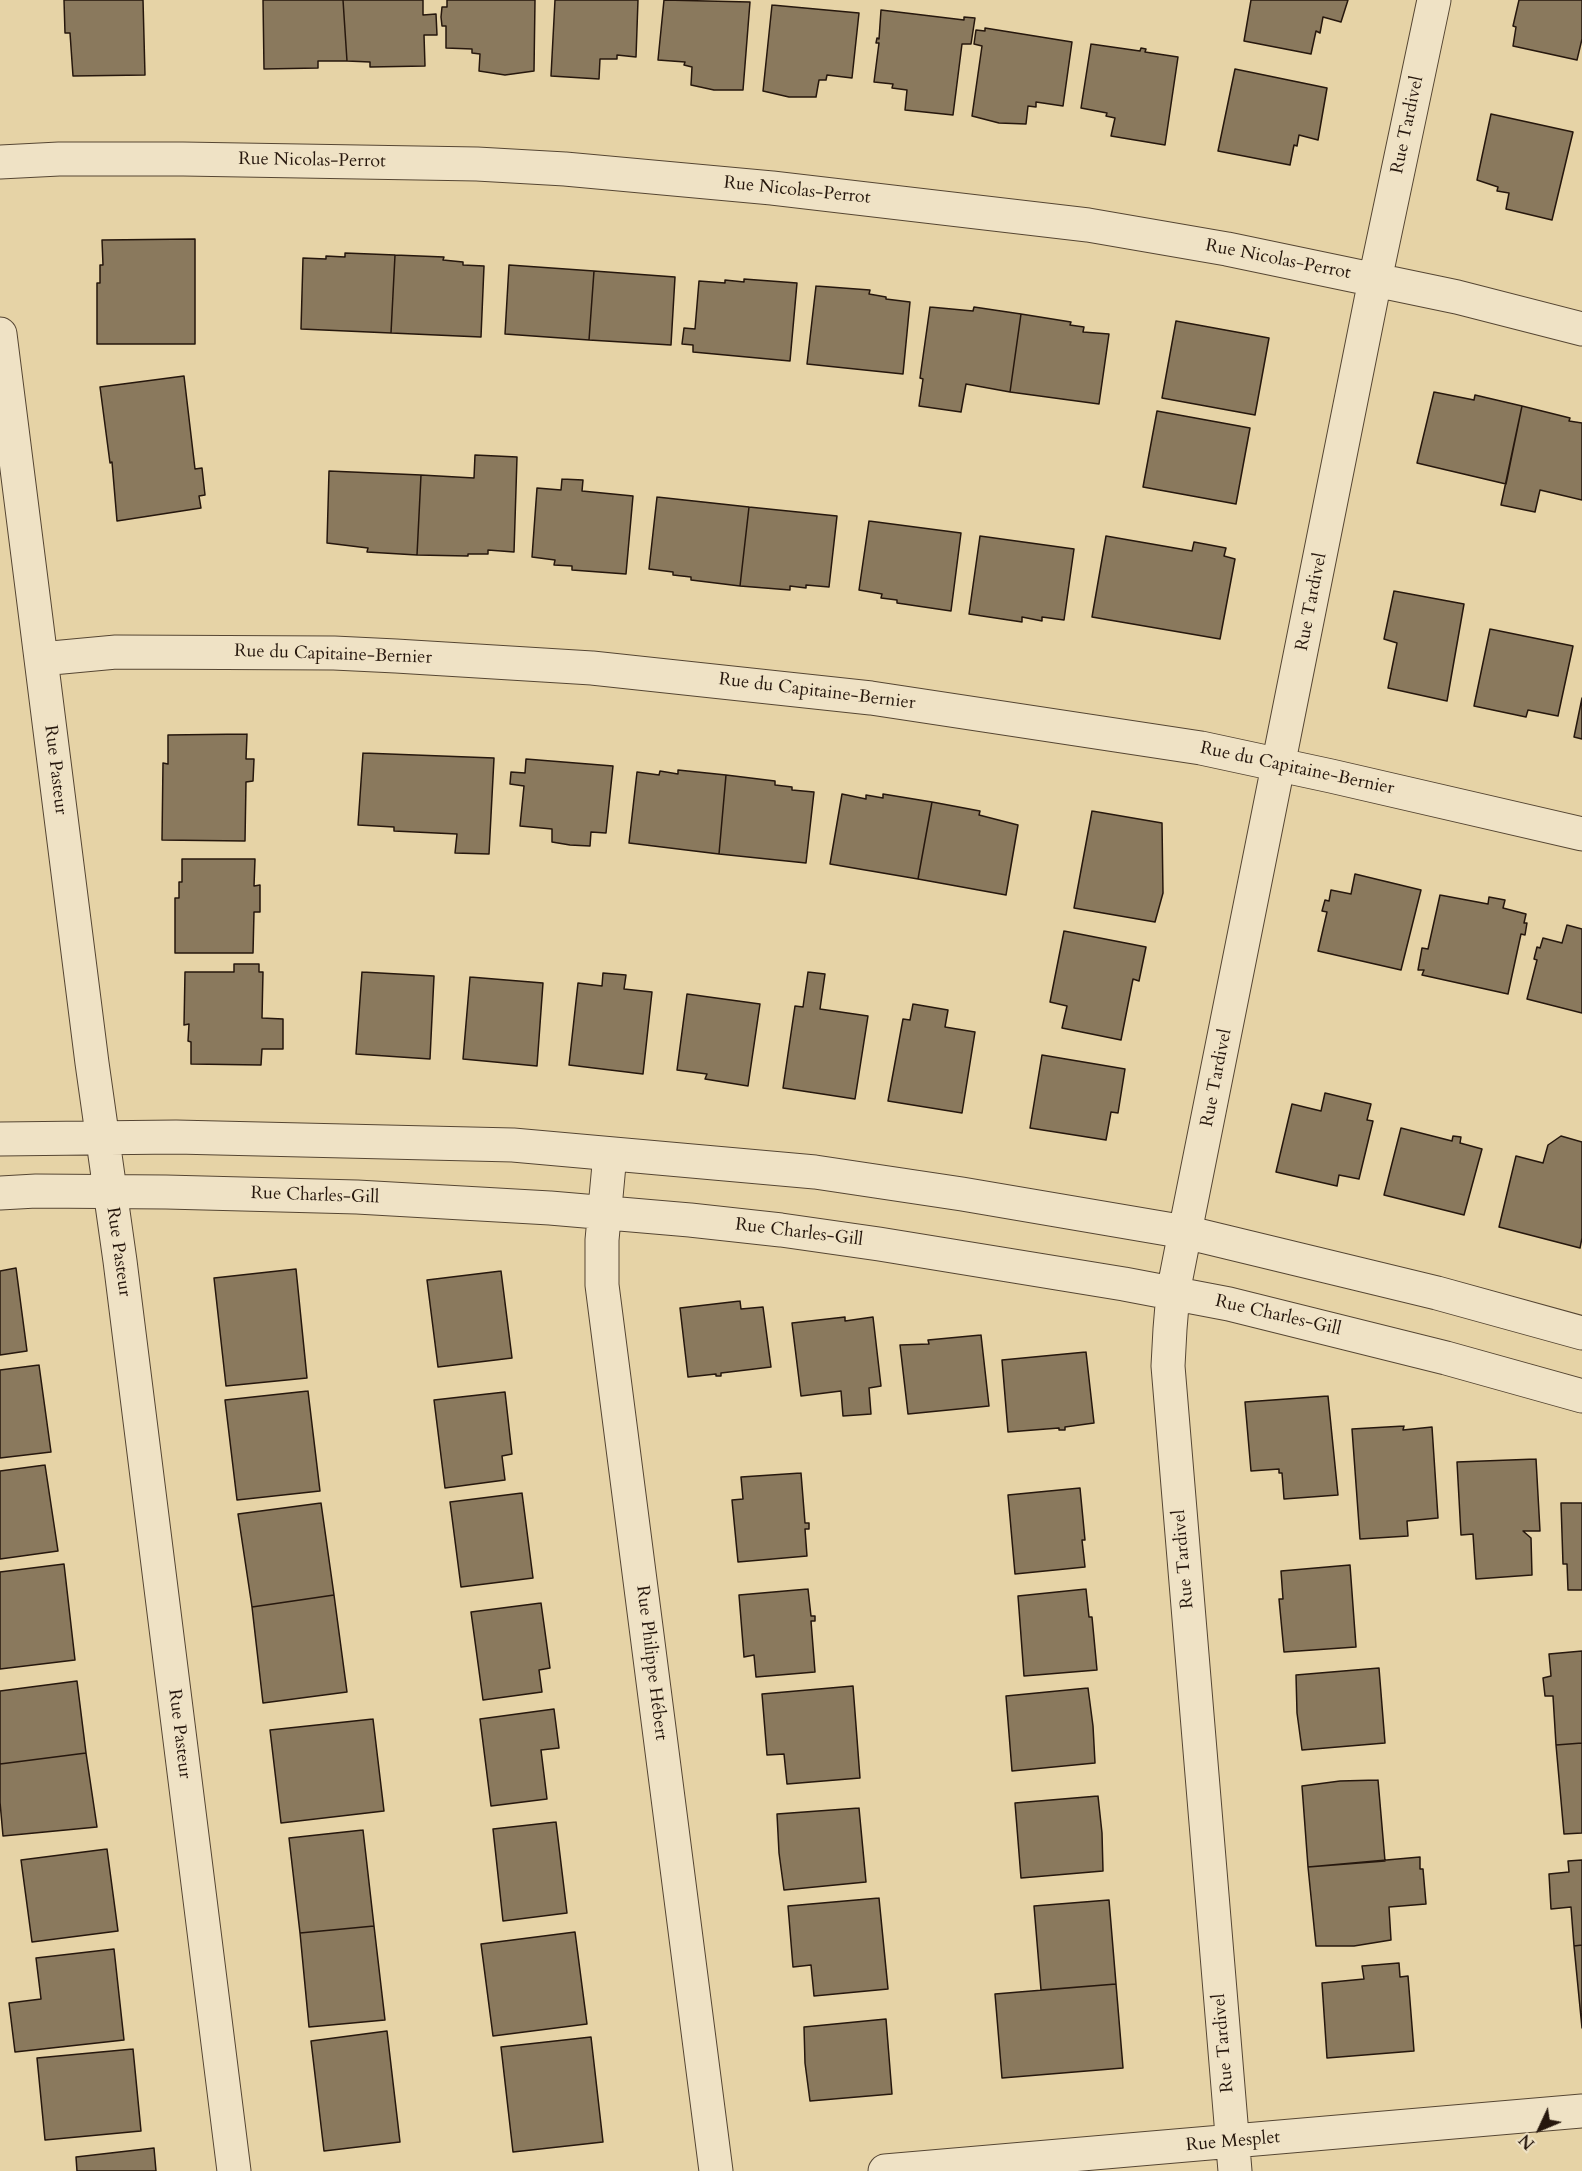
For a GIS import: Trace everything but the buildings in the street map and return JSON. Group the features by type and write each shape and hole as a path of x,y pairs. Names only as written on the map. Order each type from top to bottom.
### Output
{"street":[{"name":"Rue Tardivel","path":"1234,2156 1168,1366 1173,1293 1375,280 1434,0"},
{"name":"Rue Nicolas-Perrot","path":"0,162 59,159 380,161 532,167 772,188 1088,225 1227,249 1457,297 1582,329"},
{"name":"Rue Pasteur","path":"0,334 102,1138 120,1261 234,2171"},
{"name":"Rue du Capitaine-Bernier","path":"41,659 116,652 334,653 592,668 871,698 1201,748 1582,834"},
{"path":"0,1139 176,1137 513,1145 753,1166 885,1182 1108,1217 1185,1232 1437,1293 1582,1333"},
{"name":"Rue Philippe Hébert","path":"610,1154 601,1265 602,1285 716,2171"},
{"name":"Rue Charles-Gill","path":"0,1193 110,1191 357,1197 690,1220 868,1242 1173,1293 1350,1333 1582,1396"},
{"name":"Rue Mesplet","path":"885,2171 1234,2156 1582,2111"}]}
